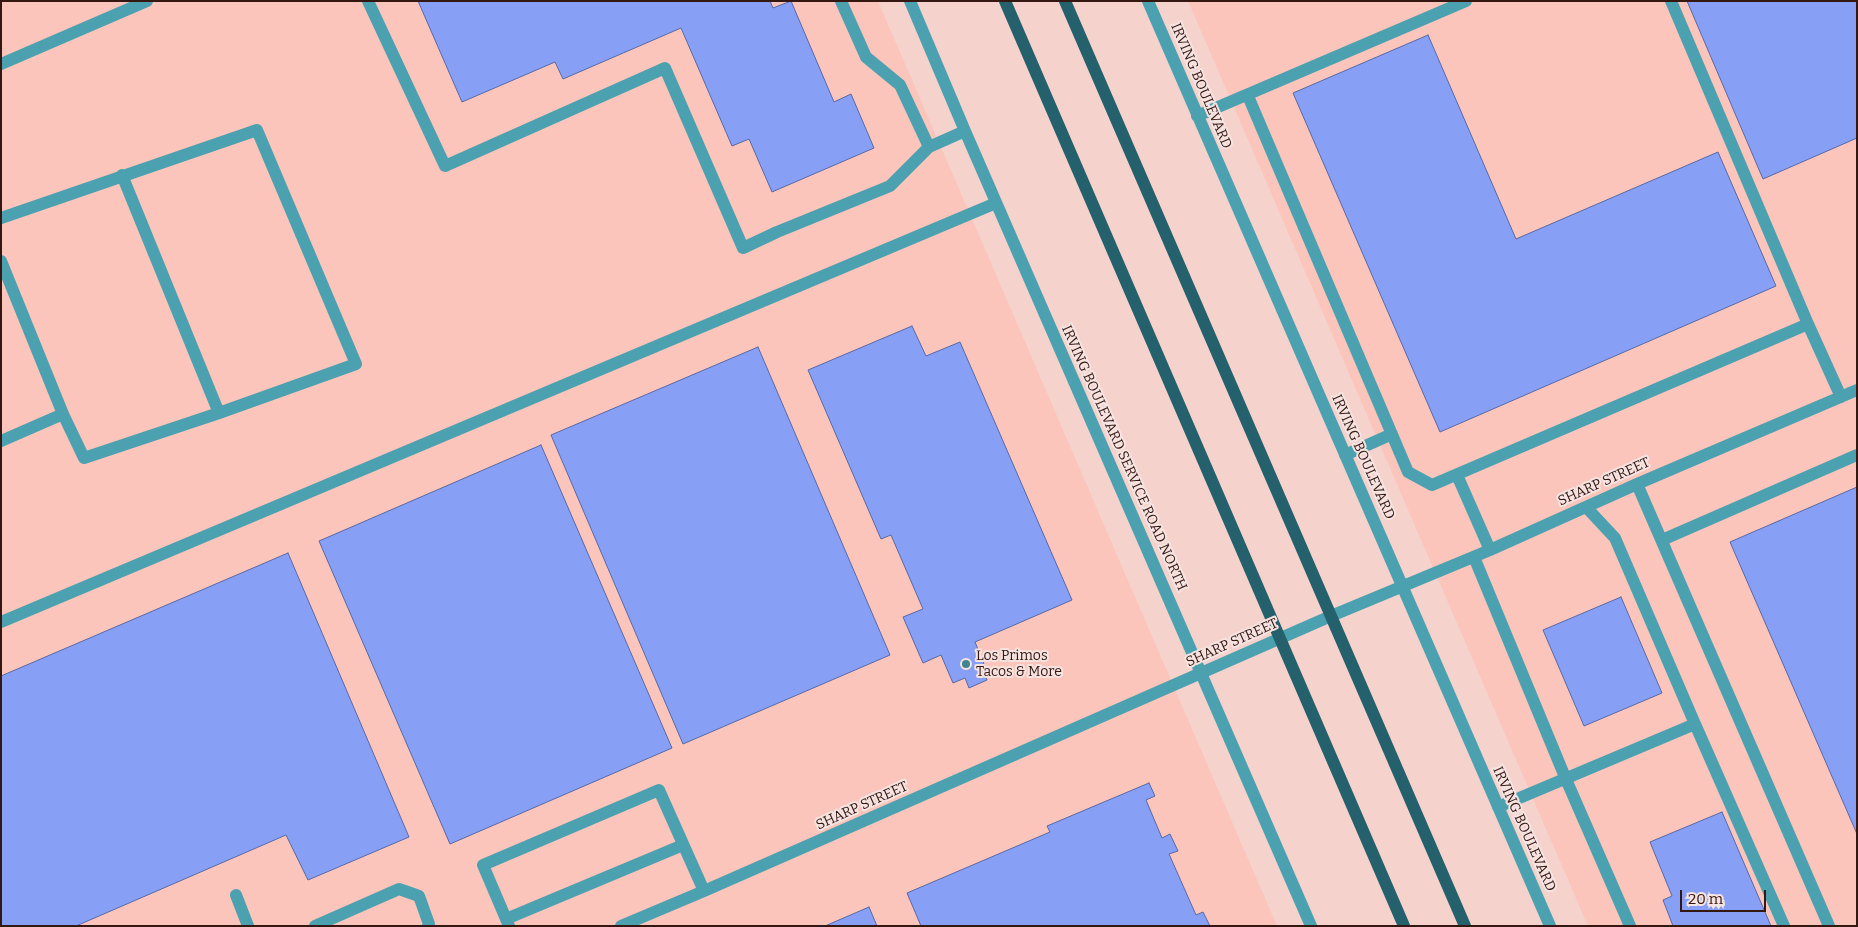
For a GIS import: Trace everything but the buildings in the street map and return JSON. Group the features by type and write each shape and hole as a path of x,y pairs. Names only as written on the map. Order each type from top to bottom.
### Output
{"main road":[{"path":"1005,1 1404,926"},
{"path":"1065,1 1465,926"}],"street":[{"path":"1,64 147,1"},
{"path":"368,1 444,166 665,68 743,248 777,232 890,186 929,147 965,131"},
{"path":"841,1 866,57 900,84 929,147"},
{"name":"IRVING BOULEVARD SERVICE ROAD NORTH","path":"910,1 1311,926"},
{"name":"IRVING BOULEVARD","path":"1148,1 1550,926"},
{"path":"1197,116 1248,96 1466,1"},
{"path":"1671,1 1808,324 1841,397"},
{"path":"1248,96 1408,472 1432,485 1808,324"},
{"path":"1,218 256,130 356,364 220,413 84,458 63,414 2,260"},
{"path":"122,175 220,413"},
{"path":"1,622 996,203"},
{"name":"SHARP STREET","path":"621,926 1331,616 1474,557 1637,484 1857,390"},
{"path":"1,441 63,414"},
{"path":"1345,455 1392,434"},
{"path":"1662,540 1857,455"},
{"path":"1457,475 1490,550"},
{"path":"1637,484 1830,926"},
{"path":"1586,507 1615,538 1784,926"},
{"path":"1474,557 1565,777 1630,926"},
{"path":"1498,807 1565,777 1695,724"},
{"path":"683,844 507,922 484,865 659,790 704,891"},
{"path":"315,926 399,890 419,896 429,924 428,926"},
{"path":"236,895 248,926"}],"shaded area":[{"path":"1,1 878,1 1277,926 1,926"},
{"path":"1188,1 1857,1 1857,926 1588,926"}],"place":[{"name":"Los Primos Tacos & More","path":"966,664"}]}
